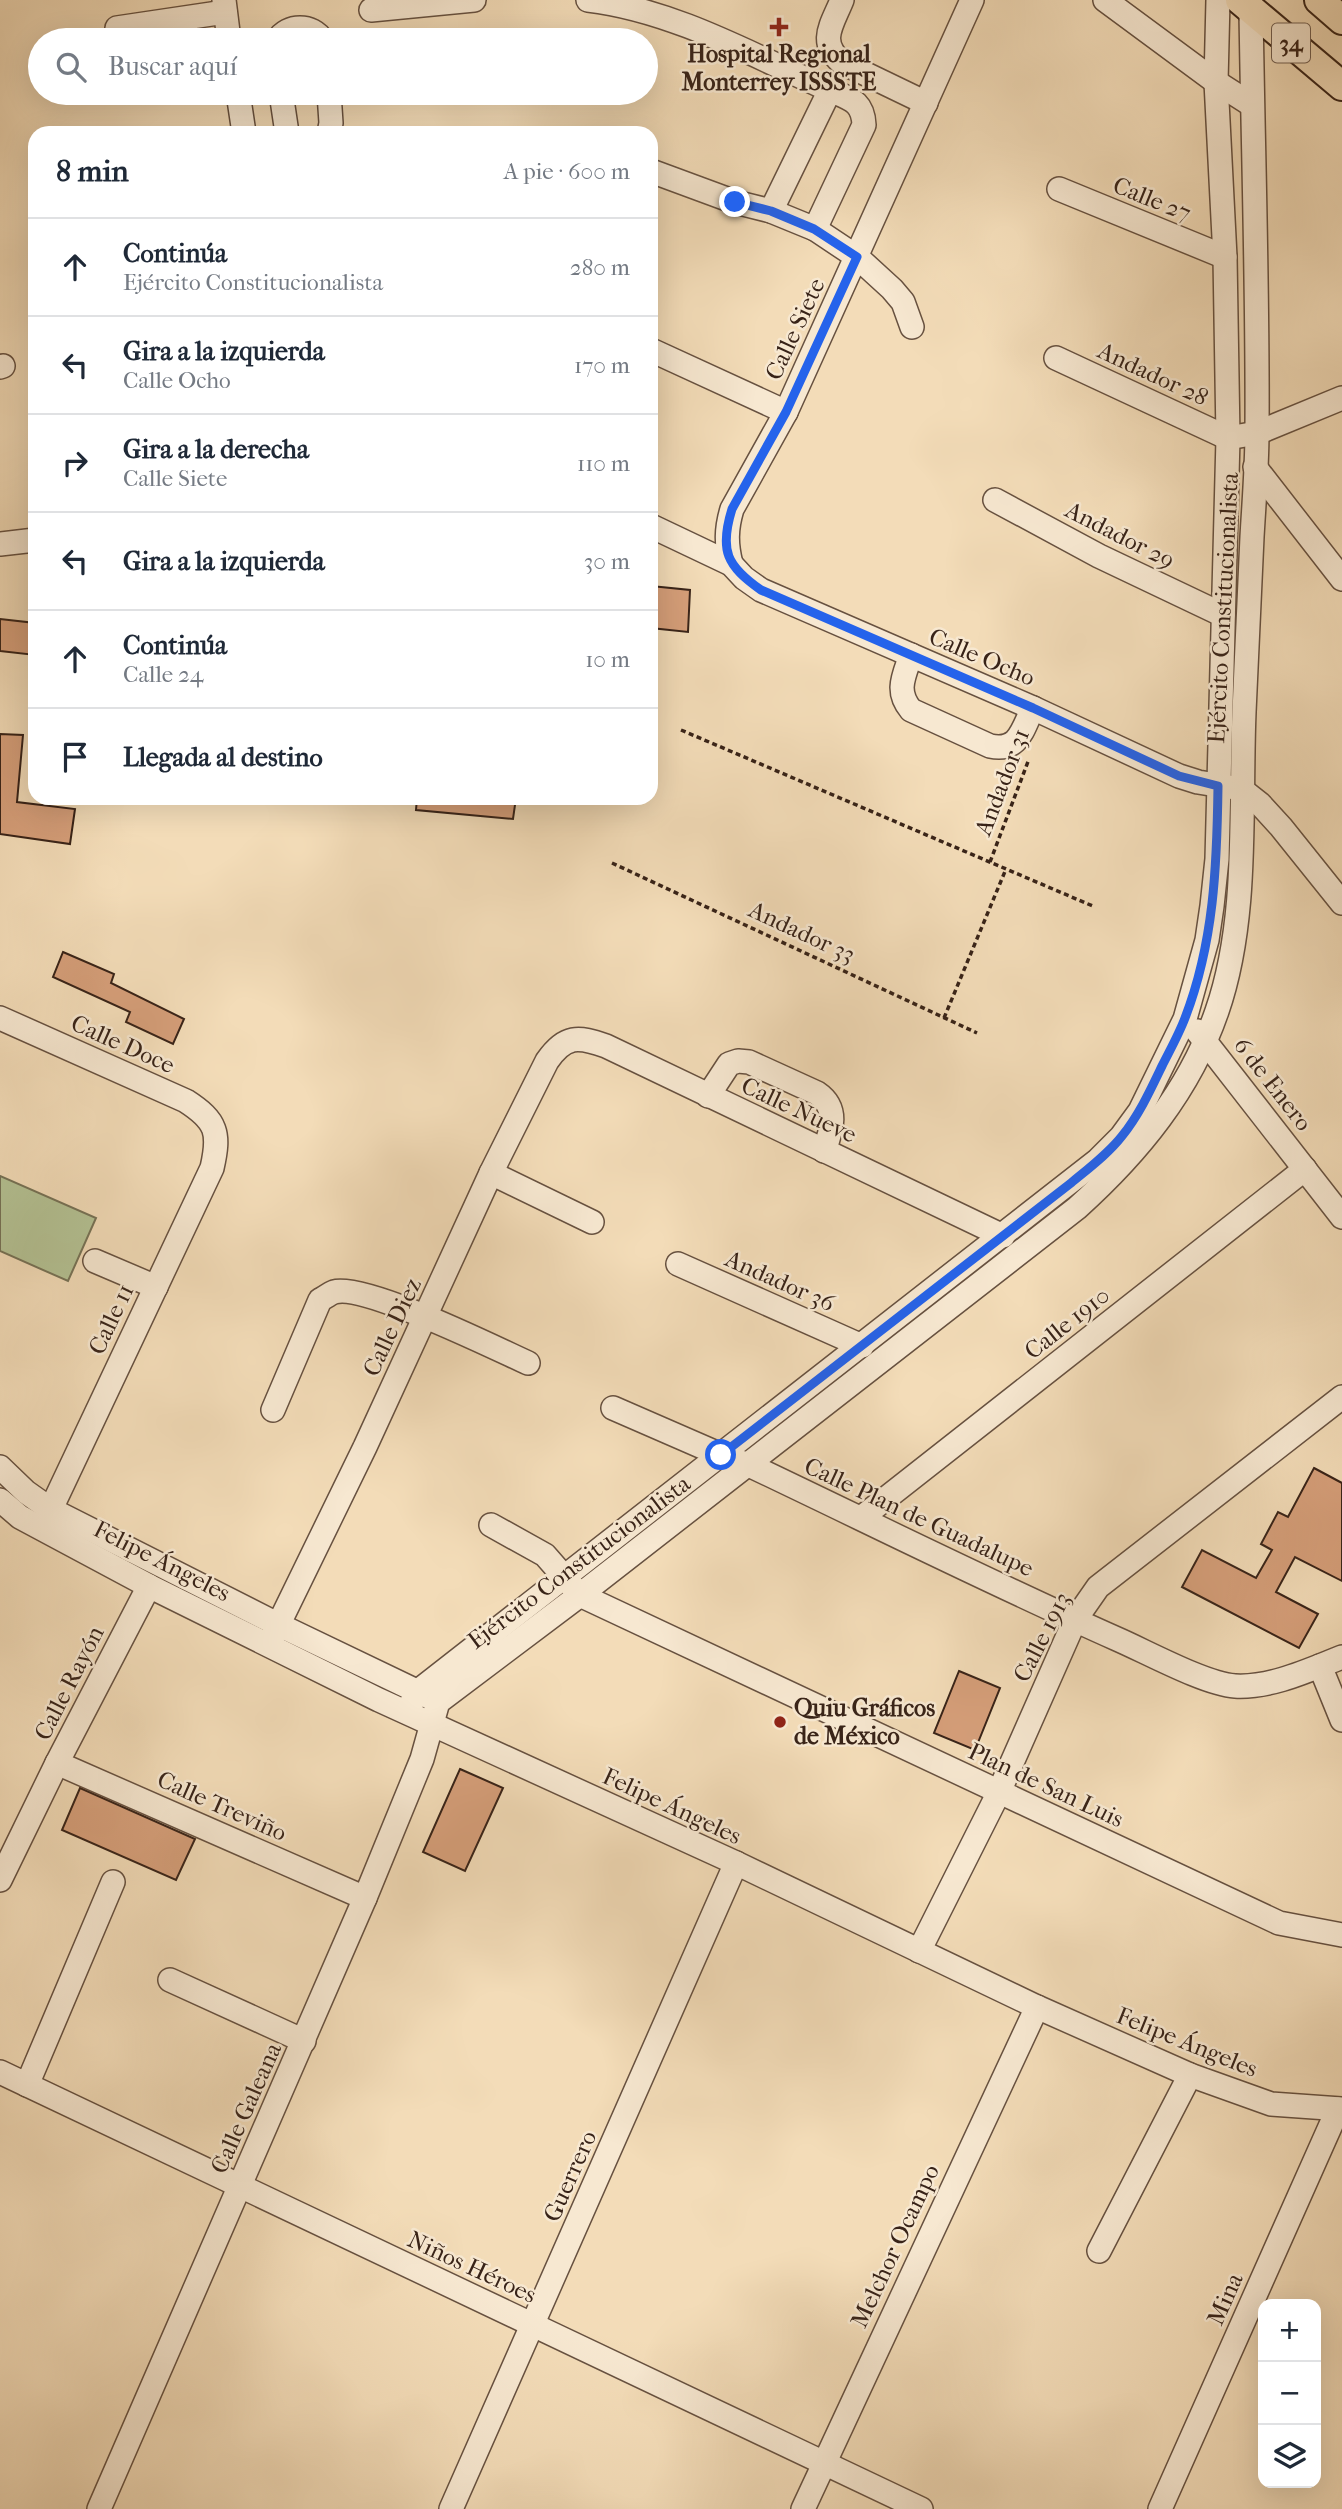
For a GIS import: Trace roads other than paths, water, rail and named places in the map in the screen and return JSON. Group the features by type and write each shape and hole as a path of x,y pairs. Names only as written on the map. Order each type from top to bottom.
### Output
{"main road":[{"name":"34","path":"1319,0 1342,20"},
{"name":"34","path":"1245,5 1342,86"}],"street":[{"path":"371,10 474,0"},
{"path":"587,0 608,2 678,22 856,102 863,112 864,125 814,229"},
{"path":"842,0 829,30 828,43 832,53 841,62 926,103"},
{"name":"Calle Siete","path":"731,564 726,545 727,526 732,509 786,412 972,0"},
{"path":"1105,0 1216,82 1252,105"},
{"name":"Ejército Constitucionalista","path":"421,1702 564,1575 1071,1183 1121,1137 1140,1111 1185,1019 1208,940 1217,859 1228,439 1226,257 1216,82 1218,0"},
{"name":"Ejército Constitucionalista","path":"421,1702 580,1595 1077,1208 1113,1176 1145,1140 1171,1104 1205,1039 1217,1011 1229,965 1237,908 1257,433 1252,105 1245,5"},
{"path":"117,28 224,6 227,28"},
{"path":"771,211 830,90"},
{"path":"239,105 243,126"},
{"path":"283,105 286,126"},
{"path":"330,105 330,126"},
{"path":"658,174 735,202 771,211 814,229 857,257 903,302 912,327"},
{"name":"Calle 27","path":"1059,189 1226,257"},
{"path":"658,353 786,412"},
{"name":"Andador 28","path":"1056,358 1228,439"},
{"path":"1228,439 1257,433 1342,398"},
{"path":"1255,467 1342,579"},
{"name":"Andador 29","path":"995,500 1099,556 1223,615"},
{"name":"Calle Ocho","path":"658,529 731,564 761,590 1033,708 1179,776 1241,789"},
{"path":"0,544 28,541"},
{"path":"911,655 901,686 903,701 911,710 953,730 990,746 1002,749 1011,747 1033,708"},
{"path":"1241,789 1260,804 1281,827 1342,903"},
{"name":"Calle Doce","path":"0,1018 186,1101 205,1113 216,1130"},
{"name":"6 de Enero","path":"1185,1019 1205,1039 1342,1217"},
{"name":"Calle Nueve","path":"571,1040 587,1039 607,1046 1003,1236"},
{"name":"Calle Diez","path":"274,1634 426,1317 491,1172 547,1061 557,1048 571,1040"},
{"path":"708,1096 729,1064 738,1061 750,1062 817,1093 827,1100 831,1109 832,1121 824,1151"},
{"name":"Calle 11","path":"46,1519 212,1168 216,1151 216,1130"},
{"name":"Calle 1910","path":"861,1518 1305,1169"},
{"path":"491,1172 592,1222"},
{"path":"96,1261 156,1287"},
{"name":"Andador 36","path":"678,1264 862,1346"},
{"path":"272,1410 320,1300 335,1292 355,1292 426,1317 528,1363"},
{"name":"Calle 1913","path":"919,1951 999,1792 1075,1620 1098,1587 1342,1397"},
{"name":"Calle Plan de Guadalupe","path":"613,1408 748,1465 1075,1620 1194,1673 1232,1686 1268,1683 1342,1657"},
{"name":"Felipe Ángeles","path":"0,1467 26,1492 46,1519 149,1586 274,1634"},
{"name":"Felipe Ángeles","path":"0,1500 20,1517 46,1519 274,1634 421,1702 432,1725 736,1863 1037,2007 1190,2075 1271,2104 1340,2109"},
{"path":"491,1525 545,1555 580,1595"},
{"name":"Calle Rayón","path":"0,1880 149,1586"},
{"name":"Plan de San Luis","path":"580,1595 1279,1923 1342,1935"},
{"path":"1320,1665 1342,1720"},
{"name":"Calle Galeana","path":"99,2509 365,1898 422,1759 432,1725"},
{"name":"Calle Treviño","path":"57,1763 365,1898"},
{"name":"Guerrero","path":"451,2509 736,1863"},
{"path":"27,2085 113,1882"},
{"path":"170,1980 304,2041"},
{"name":"Melchor Ocampo","path":"803,2509 822,2463 1037,2007"},
{"name":"Niños Héroes","path":"0,2072 921,2509"},
{"path":"1099,2251 1190,2075"},
{"name":"Mina","path":"1160,2509 1340,2109"}],"place":[{"name":"Hospital Regional Monterrey ISSSTE","path":"779,27"},
{"name":"Quiu Gráficos de México","path":"780,1722"}]}
